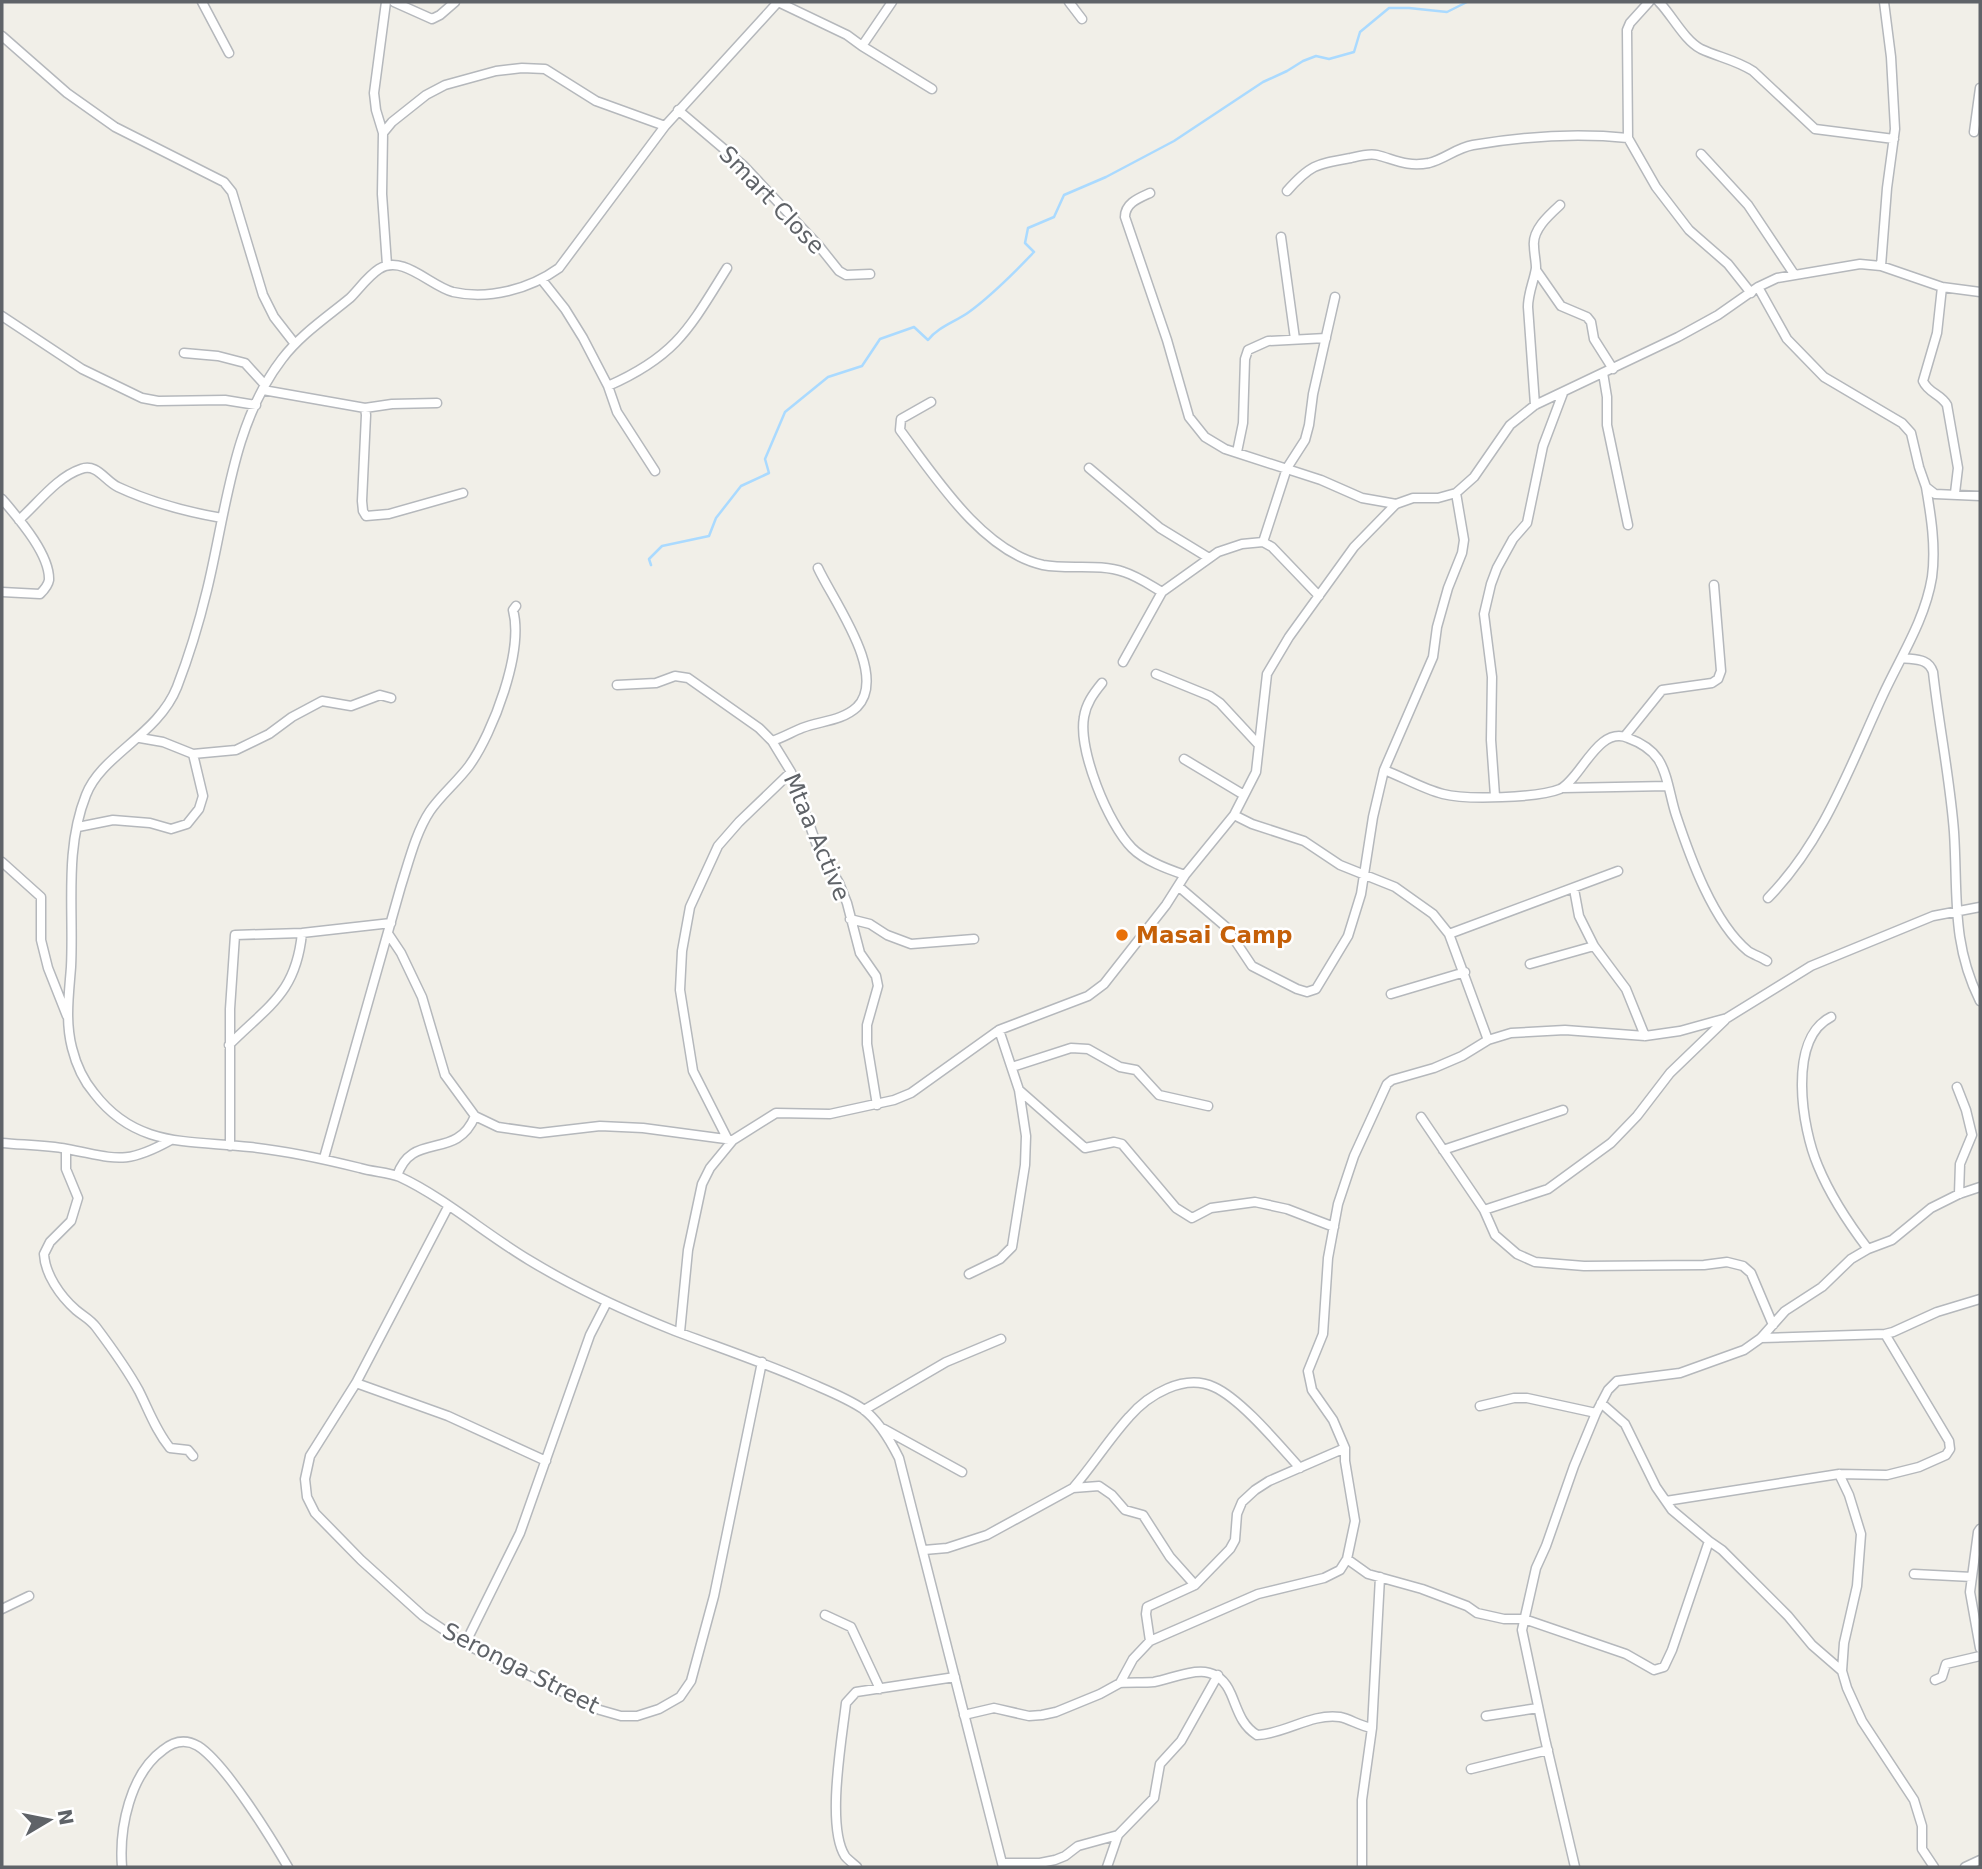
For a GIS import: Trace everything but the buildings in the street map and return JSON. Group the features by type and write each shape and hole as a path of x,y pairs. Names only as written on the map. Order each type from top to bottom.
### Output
{"street":[{"path":"202,2 229,53"},
{"path":"387,2 374,93 383,133 382,194 387,265"},
{"path":"394,2 432,19 455,2"},
{"path":"932,89 847,35 778,2 665,125 559,268 542,280 509,291 469,293 450,291 411,270 387,265 377,270 353,295 295,344 264,387 237,458 207,590 174,696 140,738 104,768 91,783 84,799 71,865 72,943 68,1018 72,1052 84,1081 107,1110 134,1130 171,1140 324,1158 397,1176 530,1261 607,1302 762,1362 825,1389 864,1410 881,1428 899,1458 1003,1865 1048,1862 1065,1856 1078,1846 1118,1835"},
{"path":"862,46 892,2"},
{"path":"1069,2 1082,19"},
{"path":"1649,2 1627,30 1628,138 1656,187 1689,230 1755,290 1787,339 1824,377 1902,423 1911,433 1926,486 1932,526 1932,576 1926,603 1902,658 1834,803 1798,863 1768,898"},
{"path":"1659,2 1690,41 1699,48 1742,64 1753,71 1815,129 1894,139"},
{"path":"1881,266 1895,129 1891,57 1884,2"},
{"path":"2,36 67,93 115,127 224,181 232,192 263,295 274,317 295,344"},
{"path":"383,133 392,122 426,95 445,85 496,71 522,68 545,69 596,101 665,125"},
{"path":"1974,132 1980,88"},
{"name":"Smart Close","path":"678,110 744,166 839,271 855,276 870,274"},
{"path":"1287,191 1308,170 1328,160 1372,154 1389,161 1420,164 1473,145 1567,135 1628,138"},
{"path":"1701,154 1748,205 1794,274"},
{"path":"1150,193 1129,206 1125,217 1167,340 1189,417 1205,437 1225,449 1287,468 1362,498 1396,504"},
{"path":"1535,405 1528,307 1528,293 1536,270 1534,237 1549,215 1560,205"},
{"path":"1281,237 1295,340"},
{"path":"680,1332 688,1250 702,1184 730,1139 776,1113 830,1114 877,1105 911,1093 999,1030 1088,996 1104,984 1185,875 1234,815 1256,772 1267,674 1289,636 1354,547 1396,504 1413,498 1438,498 1456,493 1474,478 1510,425 1535,405 1678,337 1777,278 1860,264 1881,266 1942,287 1980,292"},
{"path":"607,386 640,371 661,357 681,338 727,268"},
{"path":"1536,270 1561,306 1587,317 1591,322 1594,338 1613,369"},
{"path":"542,280 565,309 607,386 617,412 655,471"},
{"path":"1942,287 1937,333 1923,381 1928,390 1947,405 1958,468 1955,493"},
{"path":"1263,542 1287,468 1305,440 1335,297"},
{"path":"2,316 82,369 142,398 158,401 225,400 256,405"},
{"path":"1237,452 1243,423 1245,359 1248,350 1268,341 1326,338"},
{"path":"184,354 218,356 245,363 264,387 365,408 392,404 437,403"},
{"path":"1604,373 1607,425 1628,525"},
{"path":"1495,796 1491,740 1493,677 1485,614 1497,568 1513,539 1528,523 1543,446 1563,392"},
{"path":"932,402 901,419 900,430 954,500 990,537 1011,551 1041,564 1069,568 1085,566 1125,572 1162,592"},
{"path":"365,408 362,501 366,516 388,514 463,493"},
{"path":"19,520 51,489 84,467 95,468 110,483 167,506 222,517"},
{"path":"1089,468 1160,528 1209,558"},
{"path":"1926,486 1936,494 1980,496"},
{"path":"1178,886 1226,927 1252,965 1297,989 1307,992 1316,989 1348,936 1361,894 1373,817 1384,769 1430,669 1441,614 1464,540 1456,493"},
{"path":"2,499 37,546 46,564 49,580 47,587 40,594 2,592"},
{"path":"1123,662 1162,592 1218,552 1242,544 1263,542 1272,547 1319,596"},
{"path":"772,741 804,727 826,723 855,708 865,692 867,679 859,642 829,593 818,568"},
{"path":"1625,736 1651,701 1662,691 1712,683 1718,679 1721,671 1714,584"},
{"path":"324,1158 413,851 430,811 480,750 497,710 509,673 516,621 513,610 516,606"},
{"path":"1902,658 1926,662 1930,664 1933,672 1954,832 1955,912 1960,941 1980,1001"},
{"path":"1156,674 1210,696 1220,703 1258,744"},
{"name":"Mtaa Active","path":"617,685 656,683 675,676 688,678 759,728 772,741 791,772 816,843 839,883 860,953 876,976 878,986 867,1026 867,1044 877,1105"},
{"path":"1102,684 1087,704 1083,719 1084,749 1102,795 1118,830 1133,849 1163,867 1185,875"},
{"path":"140,738 163,742 193,754 236,750 269,734 306,708 322,702 351,706 380,695 391,698"},
{"path":"1563,788 1602,743 1611,737 1625,736 1650,750 1659,761 1677,816 1714,906 1732,934 1749,952 1767,961"},
{"path":"78,827 114,820 150,823 171,829 187,824 199,809 203,796 193,754"},
{"path":"1184,759 1244,795"},
{"path":"1384,769 1441,793 1462,797 1534,795 1563,788 1668,786"},
{"path":"730,1139 693,1071 680,990 682,951 690,907 718,846 791,772"},
{"path":"1234,815 1252,824 1304,841 1340,865 1395,887 1433,914 1449,934 1488,1040"},
{"path":"2,862 41,897 41,940 48,968 68,1018"},
{"path":"1449,934 1618,872"},
{"path":"1574,889 1579,916 1594,946 1626,989 1645,1036"},
{"path":"1484,1210 1548,1189 1611,1143 1637,1116 1670,1073 1727,1018 1811,966 1933,916 1980,907"},
{"path":"850,919 870,924 887,935 911,944 974,939"},
{"path":"230,1146 229,1045 235,935 302,933 391,923"},
{"path":"229,1045 266,1007 279,998 290,983 300,956 302,933"},
{"path":"389,935 401,953 422,997 449,1083 475,1116 498,1127 540,1133 600,1126 643,1128 730,1139"},
{"path":"1530,964 1594,946"},
{"path":"1391,994 1465,972"},
{"path":"1832,1017 1823,1021 1810,1038 1802,1068 1802,1095 1817,1166 1854,1231 1868,1250"},
{"path":"1120,1683 1133,1659 1150,1641 1258,1594 1324,1578 1340,1570 1347,1559 1355,1521 1345,1448 1333,1420 1312,1390 1308,1371 1324,1334 1328,1258 1338,1204 1354,1156 1387,1084 1392,1080 1434,1068 1462,1056 1488,1040 1511,1033 1565,1030 1645,1036 1681,1031 1727,1018"},
{"path":"969,1274 1000,1259 1012,1247 1020,1202 1027,1136 1019,1090 999,1030"},
{"path":"1012,1067 1071,1048 1088,1049 1120,1067 1136,1070 1159,1095 1208,1106"},
{"path":"1957,1087 1972,1135 1960,1164 1959,1194"},
{"path":"1019,1090 1085,1148 1114,1142 1122,1144 1176,1208 1192,1219 1211,1208 1255,1202 1287,1209 1334,1227"},
{"path":"1443,1150 1563,1110"},
{"path":"397,1176 405,1158 412,1152 436,1147 462,1136 475,1116"},
{"path":"1421,1117 1484,1210 1495,1235 1517,1254 1535,1262 1584,1266 1727,1262 1743,1266 1751,1273 1773,1325"},
{"path":"2,1143 66,1149 109,1158 127,1158 152,1152 171,1140"},
{"path":"66,1149 66,1169 78,1198 71,1221 50,1242 44,1254 50,1277 69,1303 97,1328 118,1357 170,1448 188,1450 193,1456"},
{"path":"1575,1867 1522,1630 1536,1568 1574,1466 1608,1390 1617,1381 1679,1373 1744,1350 1761,1338 1796,1302 1822,1287 1851,1259 1892,1240 1931,1208 1980,1187"},
{"name":"Seronga Street","path":"448,1207 356,1382 310,1456 304,1479 307,1497 316,1513 361,1560 423,1616 465,1644 600,1710 621,1716 638,1716 659,1709 680,1697 691,1681 714,1596 762,1362"},
{"path":"1761,1338 1885,1334 1946,1308 1980,1299"},
{"path":"465,1644 520,1533 590,1335 607,1302"},
{"path":"1666,1501 1839,1474 1887,1475 1919,1467 1946,1455 1950,1450 1949,1441 1885,1334"},
{"path":"864,1410 946,1362 1001,1339"},
{"path":"356,1382 448,1416 546,1461"},
{"path":"924,1550 947,1548 988,1535 1073,1488 1129,1417 1146,1400 1165,1389 1184,1384 1198,1383 1214,1387 1231,1398 1300,1468"},
{"path":"1480,1406 1514,1398 1527,1398 1596,1413"},
{"path":"1601,1404 1625,1424 1656,1487 1678,1517 1722,1550 1812,1644 1842,1671"},
{"path":"881,1428 962,1472"},
{"path":"1150,1641 1147,1606 1195,1585 1230,1549 1235,1540 1237,1514 1242,1503 1269,1481 1345,1448"},
{"path":"1839,1474 1849,1495 1861,1534 1857,1586 1844,1643 1842,1671 1862,1721 1914,1800 1922,1826 1922,1849 1934,1867"},
{"path":"1073,1488 1099,1486 1112,1495 1125,1510 1143,1515 1170,1557 1195,1585"},
{"path":"1980,1529 1970,1592 1980,1648"},
{"path":"1347,1559 1368,1574 1422,1589 1467,1606 1477,1613 1504,1619 1524,1619 1626,1654 1654,1670 1659,1670 1669,1659 1709,1541"},
{"path":"1914,1574 1972,1577"},
{"path":"1362,1867 1362,1800 1371,1728 1380,1577"},
{"path":"2,1609 29,1596"},
{"path":"825,1615 851,1627 880,1689"},
{"path":"1935,1681 1942,1677 1945,1664 1980,1656"},
{"path":"964,1715 994,1708 1029,1716 1042,1715 1100,1694 1120,1683 1151,1682 1188,1673 1209,1672 1218,1675 1230,1691 1243,1723 1257,1735 1268,1735 1324,1717 1339,1717 1371,1728"},
{"path":"1107,1867 1118,1835 1154,1798 1160,1764 1181,1741 1218,1675"},
{"path":"857,1867 845,1856 836,1814 846,1703 856,1692 955,1677"},
{"path":"1486,1716 1538,1709"},
{"path":"122,1867 120,1844 126,1816 144,1769 153,1757 182,1741 196,1745 210,1756 269,1836 288,1867"},
{"path":"1471,1769 1548,1750"},
{"path":"1965,1867 1980,1860"}],"waterway":[{"path":"651,565 649,559 662,546 709,536 716,518 741,486 769,473 765,459 785,412 828,377 862,366 880,339 914,327 928,340 969,312 1011,276 1034,252 1025,243 1028,228 1054,217 1064,195 1106,177 1174,141 1263,82 1303,61 1316,56 1329,59 1354,52 1360,32 1389,8 1447,12 1467,2"}],"place":[{"name":"Masai Camp","path":"1122,935"}]}
